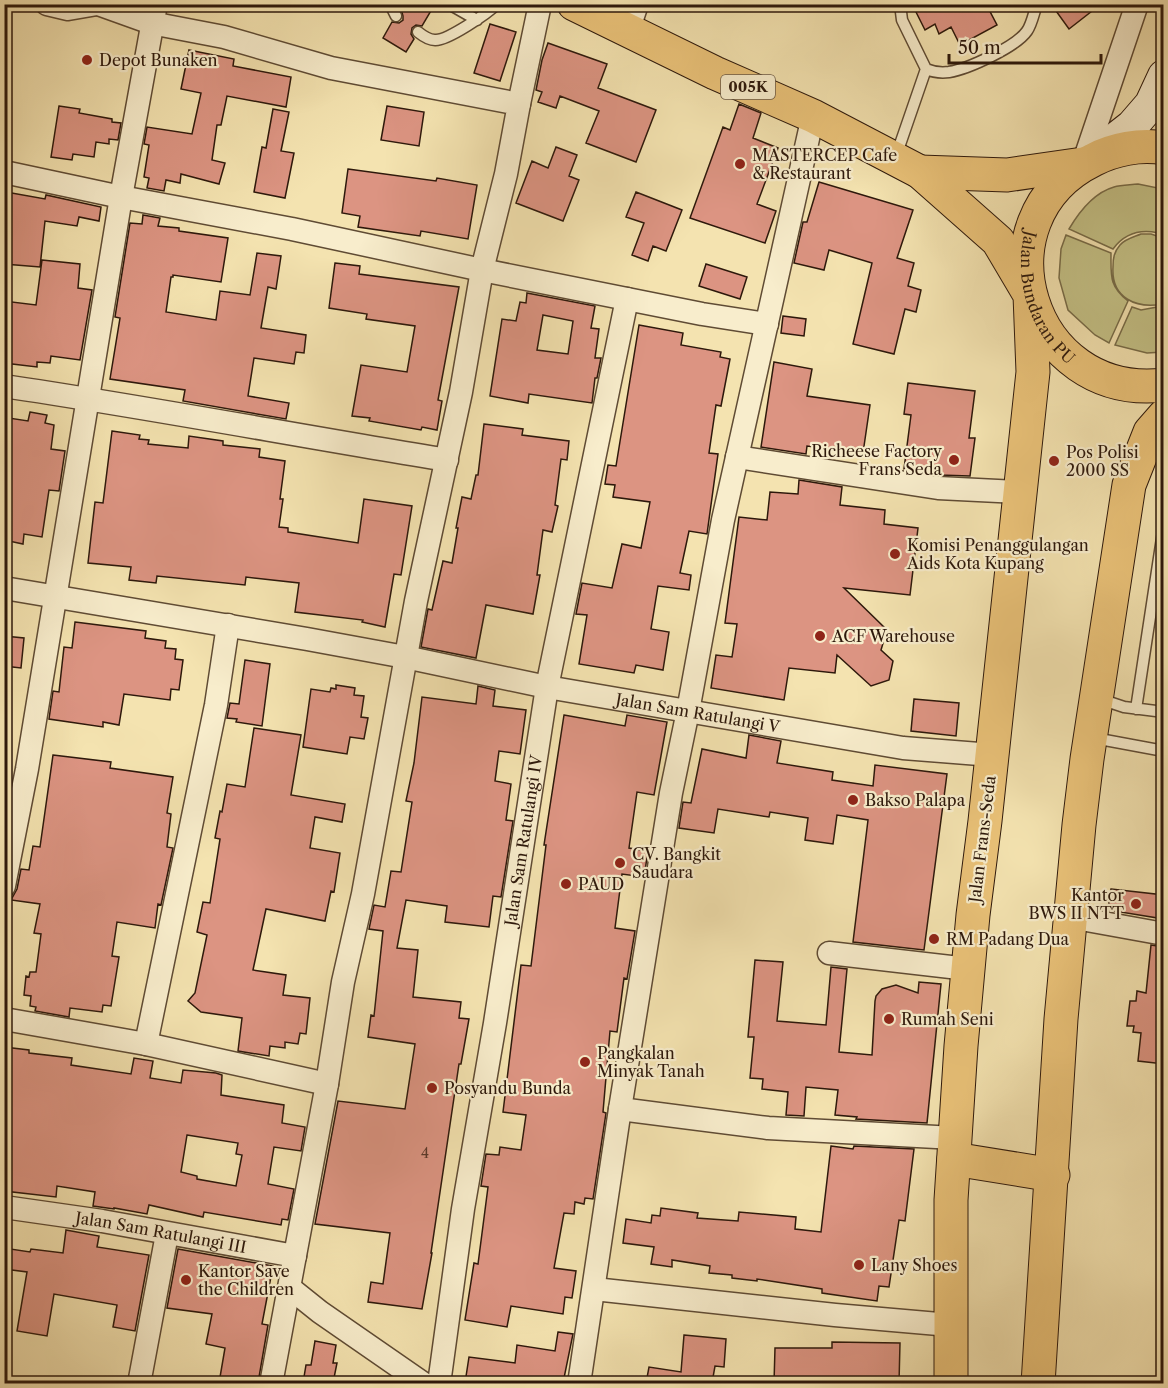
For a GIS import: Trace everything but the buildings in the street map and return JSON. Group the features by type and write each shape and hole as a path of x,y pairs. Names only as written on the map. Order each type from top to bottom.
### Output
{"main road":[{"name":"005K","path":"574,4 633,18 715,73 813,116 908,166 998,241 1030,295"},
{"path":"1083,164 1132,126 1151,104 1164,76"},
{"name":"Jalan Bundaran PU","path":"1164,148 1130,148 1106,153 1083,164 1064,180 1047,199 1036,221 1029,245 1026,270 1030,295 1038,319 1051,340 1068,358 1089,372 1112,382 1137,387 1164,385"},
{"name":"005K","path":"908,166 1007,175 1083,164"},
{"name":"Jalan Frans-Seda","path":"951,1383 951,1200 968,969 1033,372 1030,295"},
{"path":"1038,1383 1053,1175 1060,1030 1078,825 1129,485 1150,432 1164,416"},
{"path":"955,1148 1053,1175"}],"street":[{"path":"47,4 68,9 98,4 154,14 331,68 519,104"},
{"path":"271,1383 405,657 447,460 482,270 506,174 540,4"},
{"path":"1083,164 1137,4"},
{"path":"4,886 27,769 121,197 154,14"},
{"path":"579,1383 671,793 736,457 813,116"},
{"path":"4,172 627,299 767,324"},
{"name":"Jalan Sam Ratulangi IV","path":"439,1383 463,1209 548,687 627,299"},
{"path":"4,386 88,398 261,430 447,460"},
{"path":"736,457 938,488 1020,492"},
{"name":"Jalan Sam Ratulangi V","path":"4,588 405,657 548,687 903,748 992,756"},
{"path":"146,1044 214,716 228,626"},
{"path":"1070,917 1164,934"},
{"path":"829,953 968,969"},
{"path":"4,1019 146,1044 327,1084"},
{"path":"620,1109 768,1128 876,1135 955,1148"},
{"name":"Jalan Sam Ratulangi III","path":"4,1207 102,1221 295,1256"},
{"path":"139,1383 167,1234"},
{"path":"290,1288 320,1312 424,1383"},
{"path":"594,1289 951,1325"}],"lane":[{"path":"393,4 392,8 396,16"},
{"path":"449,4 477,20"},
{"path":"418,32 435,40 442,39 477,20 496,4"},
{"path":"900,4 902,21 926,69 908,166"},
{"path":"926,69 934,72 949,72 1002,51 1027,32 1037,4"},
{"path":"1136,710 1164,525"},
{"path":"1097,698 1136,710 1164,712"},
{"path":"1091,738 1164,751"}],"shaded area":[{"path":"1138,184 1163,189 1163,220 1158,233 1133,234 1123,239 1113,249 1069,229 1093,198 1114,187"},
{"path":"1141,234 1163,238 1163,304 1144,305 1127,299 1116,287 1113,278 1115,253 1120,245"},
{"path":"1066,235 1111,253 1112,280 1117,290 1128,301 1109,343 1095,335 1068,310 1059,278 1061,249"},
{"path":"1163,306 1163,352 1147,353 1115,345 1132,307 1141,310"}],"place":[{"name":"Depot Bunaken","path":"87,60"},
{"name":"MASTERCEP Cafe & Restaurant","path":"740,164"},
{"name":"Richeese Factory Frans Seda","path":"954,460"},
{"name":"Pos Polisi 2000 SS","path":"1054,461"},
{"name":"Komisi Penanggulangan Aids Kota Kupang","path":"895,554"},
{"name":"ACF Warehouse","path":"820,636"},
{"name":"Bakso Palapa","path":"853,800"},
{"name":"CV. Bangkit Saudara","path":"620,863"},
{"name":"PAUD","path":"566,884"},
{"name":"Kantor BWS II NTT","path":"1136,904"},
{"name":"RM Padang Dua","path":"934,939"},
{"name":"Rumah Seni","path":"889,1019"},
{"name":"Pangkalan Minyak Tanah","path":"585,1062"},
{"name":"Posyandu Bunda","path":"432,1088"},
{"name":"Lany Shoes","path":"859,1265"},
{"name":"Kantor Save the Children","path":"186,1280"}]}
